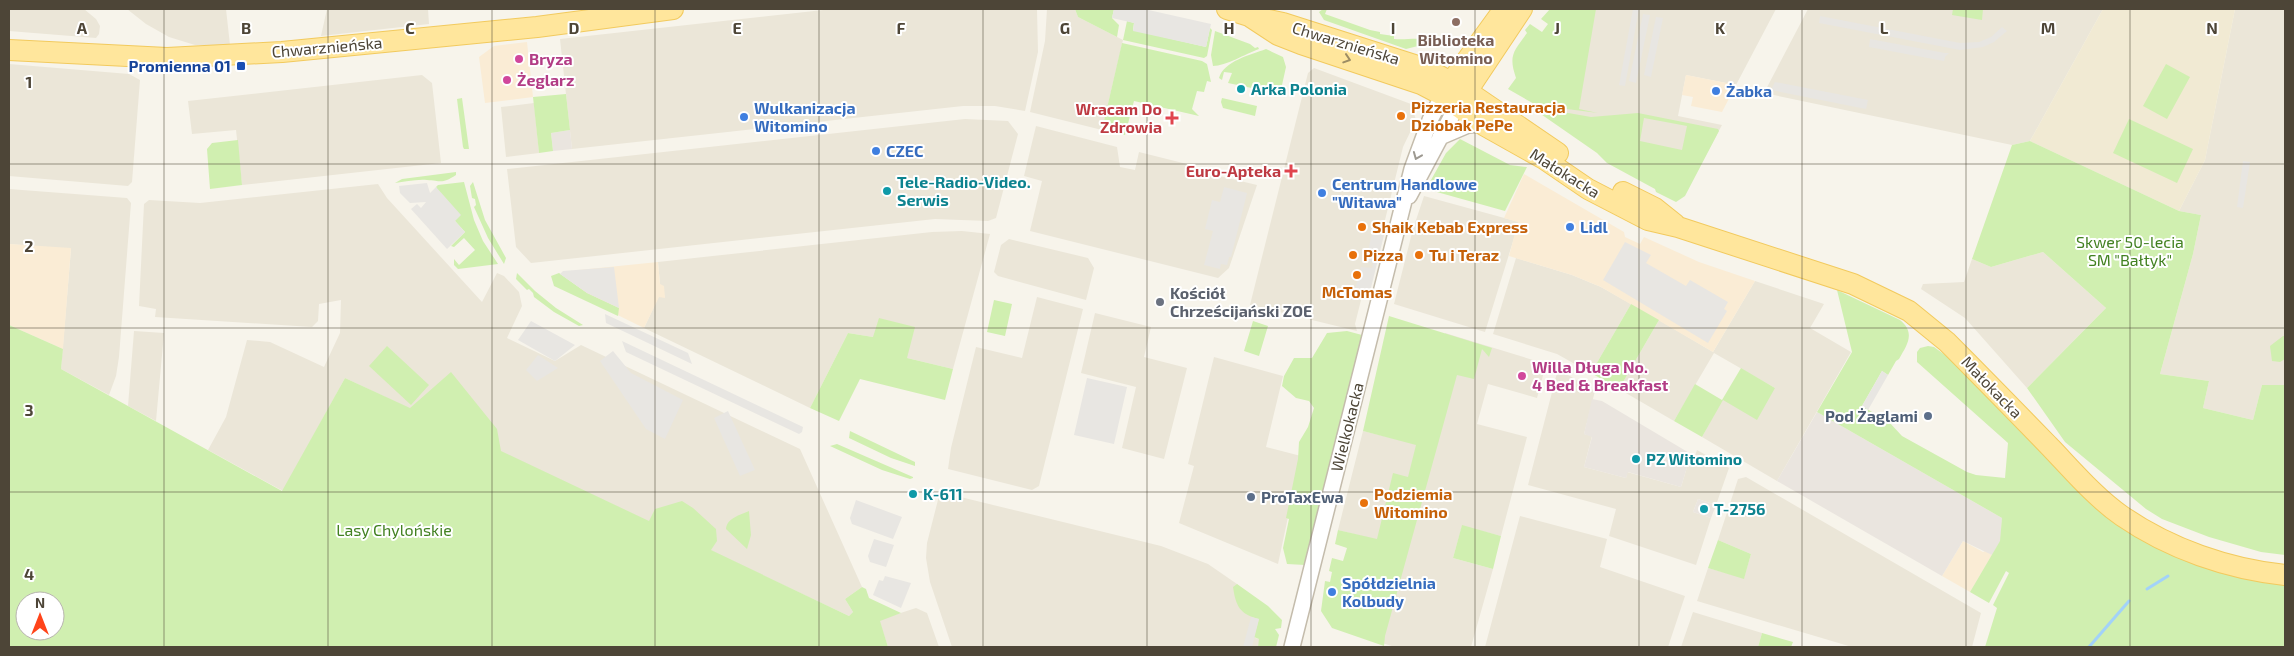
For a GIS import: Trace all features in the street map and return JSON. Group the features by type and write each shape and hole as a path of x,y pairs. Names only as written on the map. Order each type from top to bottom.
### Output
{"main road":[{"name":"Chwarznieńska","path":"9,50 148,58 248,54 528,28 673,9"},
{"name":"Chwarznieńska","path":"1227,9 1283,23 1399,58 1427,69 1454,94"},
{"path":"1454,94 1504,9"},
{"path":"1454,94 1522,9"},
{"name":"Małokacka","path":"1454,94 1482,124 1544,159 1588,189 1648,220 1678,227 1853,284 1909,311 1947,342 2070,468 2120,514 2171,544 2234,566 2285,575"},
{"name":"Małokacka","path":"1454,94 1588,174 1655,208 1678,227"}],"street":[{"name":"Wielkokacka","path":"1403,208 1440,137 1454,94"},
{"name":"Wielkokacka","path":"1292,647 1412,169 1454,94"},
{"path":"1440,137 1468,125 1482,124"}],"shaded area":[{"path":"9,9 84,9 96,19 100,26 99,34 96,38 9,31"},
{"path":"127,9 226,9 230,45 195,45 169,37 146,24"},
{"path":"327,9 428,9 429,24 321,36"},
{"path":"832,9 1037,9 1038,52 1025,111 995,106 963,106 572,149 560,39"},
{"path":"1047,9 1075,9 1078,17 1123,40 1102,130 1030,112 1045,41"},
{"path":"1114,9 1144,9 1211,24 1206,47 1133,31 1134,23 1112,18"},
{"path":"1565,9 1776,9 1736,85 1686,75 1678,116 1722,125 1688,188 1521,84"},
{"path":"1633,9 1639,9 1625,86 1619,85"},
{"path":"1808,9 2103,9 2030,141 2012,145 1764,93"},
{"path":"2103,9 2235,9 2205,160 2179,211 2030,141"},
{"path":"2235,9 2285,9 2285,385 2262,385 2253,420 2203,408 2209,381 2160,374 2193,254 2201,215 2179,211 2205,160"},
{"path":"1643,14 1650,15 1636,83 1629,81"},
{"path":"1820,16 1960,43 1979,42 1991,37 2002,27 2007,31 1994,42 1983,47 1960,50 1819,23"},
{"path":"1656,17 1663,18 1651,77 1644,75"},
{"path":"1870,39 1949,53 1944,61 1938,60 1869,47"},
{"path":"527,42 533,97 485,103 479,57 494,46"},
{"path":"9,64 129,74 140,80 132,182 128,186 9,176"},
{"path":"1314,68 1411,104 1416,120 1403,147 1368,289 1364,288 1355,324 1357,331 1250,305 1308,73"},
{"path":"422,75 432,83 441,163 242,185 236,130 192,134 188,101"},
{"path":"1686,75 1736,85 1722,112 1691,106 1693,97 1682,95"},
{"path":"1775,82 1868,100 1866,109 1771,90"},
{"path":"534,103 539,153 506,157 501,107"},
{"path":"965,119 1008,121 1018,134 996,218 988,221 935,219 531,263 516,247 507,169"},
{"path":"1036,126 1117,147 1120,167 1135,170 1139,152 1187,164 1186,168 1257,185 1229,268 1218,278 1030,231 1042,181 1024,176"},
{"path":"570,130 572,149 553,151 551,133"},
{"path":"2243,161 2250,162 2243,208 2237,207"},
{"path":"1524,174 1624,232 1625,237 1640,244 1644,237 1699,262 1755,281 1713,352 1601,287 1572,275 1509,256 1518,222 1504,218"},
{"path":"427,183 430,193 436,187 461,215 455,221 465,232 447,249 411,209 417,204 421,208 426,202 410,203 400,193 399,186"},
{"path":"378,184 387,198 482,302 497,273 504,276 519,292 522,306 507,338 555,361 581,345 800,449 862,587 845,599 853,612 849,616 345,378 283,491 208,450 226,417 247,340 270,342 324,367 340,333 341,300 319,304 318,321 312,327 155,317 156,309 139,306 144,204 149,200 200,203"},
{"path":"1224,187 1247,193 1231,257 1229,257 1227,265 1221,264 1220,269 1204,265 1213,231 1205,229 1212,200 1220,202"},
{"path":"9,189 127,198 131,203 119,357 116,376 109,395 61,369 71,249 9,244"},
{"path":"1424,196 1519,222 1485,332 1394,304 1413,229"},
{"path":"1373,228 1385,231 1368,300 1353,297 1361,267 1372,268 1373,263 1366,261"},
{"path":"962,231 990,234 953,369 907,358 873,337 848,333 810,408 644,328 659,296 665,297 660,284 658,262 932,232"},
{"path":"1009,239 1088,258 1094,268 1086,300 998,276 994,272 1001,245"},
{"path":"1625,242 1651,255 1646,263 1686,286 1690,280 1728,302 1724,309 1727,311 1708,343 1603,280"},
{"path":"9,244 71,248 63,349 9,325"},
{"path":"2043,252 2106,308 2027,388 1965,318 1921,289 1923,284 1964,282 1972,259 1991,267"},
{"path":"1516,258 1572,275 1601,287 1631,304 1591,373 1557,354 1493,334"},
{"path":"658,262 660,284 664,286 665,298 659,297 644,328 581,297 579,270"},
{"path":"614,267 619,308 587,293 560,274 563,271"},
{"path":"1755,281 1824,304 1810,328 1851,352 1777,481 1702,437 1722,400 1775,388 1714,353 1674,421 1619,389 1659,320 1713,352"},
{"path":"1037,297 1083,309 1039,486 1032,490 948,469 951,448 976,347 1022,358"},
{"path":"1095,313 1151,327 1144,357 1187,368 1164,459 1122,448 1136,387 1081,373"},
{"path":"605,314 688,353 692,364 606,323"},
{"path":"531,321 575,345 555,361 518,340"},
{"path":"134,331 164,333 156,421 128,406"},
{"path":"1445,333 1546,364 1537,398 1488,384 1477,424 1527,437 1501,536 1462,526 1453,558 1493,569 1471,647 1395,647 1363,637 1377,540 1338,530 1363,431 1416,444"},
{"path":"622,341 803,427 802,432 799,434 626,352"},
{"path":"613,351 631,373 683,400 665,439 646,429 600,361"},
{"path":"538,355 558,368 537,381 526,370"},
{"path":"1214,357 1283,376 1266,447 1301,456 1278,564 1179,523 1194,466 1188,464"},
{"path":"1558,369 1595,391 1584,434 1592,436 1584,467 1626,478 1627,472 1681,487 1691,454 1695,456 1697,450 1729,468 1716,505 1698,499 1693,512 1711,518 1696,565 1609,536 1616,509 1528,485"},
{"path":"1882,371 1888,375 1868,410 1862,406"},
{"path":"1087,378 1127,387 1114,444 1074,435"},
{"path":"1592,399 1602,401 1691,454 1681,487 1628,472 1626,478 1584,467 1592,437 1584,434"},
{"path":"728,411 755,470 740,476 714,418"},
{"path":"1817,412 2002,518 2001,540 1992,555 1963,541 1942,576 1777,481"},
{"path":"1746,477 1981,613 1972,647 1852,647 1697,601 1708,568 1744,578 1751,554 1718,540 1738,479"},
{"path":"940,492 1161,546 1208,564 1237,584 1263,606 1255,638 1260,639 1258,647 952,647 930,582 926,558 927,543"},
{"path":"1698,499 1716,505 1711,518 1693,512"},
{"path":"856,500 902,517 893,539 852,524 850,518"},
{"path":"1520,516 1607,539 1600,567 1685,596 1668,647 1485,647"},
{"path":"874,539 894,545 886,567 870,562 868,556"},
{"path":"1963,541 1992,555 1970,592 1942,576"},
{"path":"885,576 911,583 901,608 873,595 879,580 883,581"},
{"path":"916,608 927,613 939,647 888,647 879,620"},
{"path":"1693,612 1762,633 1758,647 1681,647"},
{"path":"1251,617 1259,619 1252,647 1243,647"}],"green space":[{"path":"1075,9 1114,9 1112,18 1119,25 1117,37 1078,17"},
{"path":"1327,9 1325,14 1380,32 1380,34 1394,36 1394,39 1428,40 1422,45 1406,49 1324,20 1319,12"},
{"path":"1550,9 1596,9 1579,109 1598,113 1536,105 1508,89 1516,78 1513,58 1516,49 1527,33 1525,30 1530,24 1542,32 1548,24 1541,19"},
{"path":"1953,9 1983,9 1982,20 1952,15"},
{"path":"1127,21 1134,23 1133,30 1206,47 1210,28 1212,30 1207,56 1204,58 1123,40"},
{"path":"1215,31 1259,49 1230,62 1213,66 1211,55"},
{"path":"1122,43 1202,61 1207,64 1211,82 1207,81 1204,92 1197,91 1192,109 1199,116 1134,101 1125,135 1115,133 1106,128 1104,121"},
{"path":"1266,49 1283,57 1286,67 1280,94 1228,83 1232,73 1224,72 1222,80 1219,78 1226,67 1232,63 1245,56"},
{"path":"2166,64 2190,77 2167,119 2143,106"},
{"path":"566,94 570,130 551,133 553,151 539,153 533,97"},
{"path":"462,98 469,149 464,149 463,147 457,99"},
{"path":"1222,98 1257,106 1255,116 1223,108"},
{"path":"1535,110 1557,111 1591,117 1638,113 1718,129 1719,131 1685,196 1676,202 1607,163 1597,153","holes":["1644,118 1687,126 1682,150 1640,141"]},
{"path":"2129,119 2193,149 2177,183 2113,153"},
{"path":"1460,139 1510,165 1527,167 1505,211 1426,189 1446,153"},
{"path":"238,140 242,185 210,189 207,149 212,143"},
{"name":"Skwer 50-lecia SM \"Bałtyk\"","path":"2030,141 2179,211 2201,215 2193,254 2160,374 2209,381 2203,408 2253,420 2262,385 2285,385 2285,555 2261,552 2209,537 2162,519 2146,509 2065,442 2027,388 2106,308 2043,252 1991,267 1972,259 2012,145"},
{"path":"456,172 456,175 445,181 419,180 395,183 402,179"},
{"path":"464,182 474,220 483,241 498,264 458,269 454,265 454,259 459,265 475,250 464,238 454,247 451,246 465,232 455,221 436,187 438,185"},
{"path":"473,182 485,220 506,258 504,264 488,238 474,207 476,205 475,199 472,198 470,186"},
{"path":"517,273 556,308 583,325 579,326 554,312 534,297 529,289 527,290 516,279"},
{"path":"559,273 587,293 619,308 618,316 554,286 551,276"},
{"path":"1837,290 1900,320 1905,325 1909,334 1907,344 1899,359 1888,375 1882,371 1862,406 1889,422 1902,436 1967,472 1976,475 2005,478 2008,443 1917,362 1917,352 1920,348 1934,347 1949,358 2017,428 2115,521 2285,583 2285,647 1985,647 1997,608 1993,605 2009,573 2006,571 1989,603 1970,592 2000,541 2002,518 1817,412 1852,352"},
{"path":"994,300 1012,304 1005,336 987,332"},
{"path":"1631,304 1659,320 1619,389 1591,373"},
{"path":"1389,316 1492,348 1489,357 1482,349 1474,379 1457,375 1385,636 1384,646 1332,628 1321,611 1325,581 1330,582 1332,572 1329,571 1332,558 1343,561 1347,548 1335,544 1338,530 1377,539 1393,473 1408,477 1416,445 1363,431"},
{"path":"879,318 915,327 907,358 953,369 945,400 860,379 839,421 810,408 848,333 873,337"},
{"path":"1253,321 1268,326 1259,356 1244,351"},
{"name":"Lasy Chylońskie","path":"9,325 63,349 61,369 282,491 345,378 410,408 451,372 497,429 501,451 649,521 655,509 682,501 693,508 716,529 717,541 711,550 849,616 853,612 845,599 862,587 866,589 869,598 901,613 880,621 888,647 9,647"},
{"path":"1347,331 1362,335 1305,565 1287,564 1283,548 1289,519 1286,518 1298,459 1299,442 1308,427 1314,408 1309,401 1296,398 1282,386 1284,376 1294,358 1312,358 1327,333"},
{"path":"2285,336 2285,359 2280,362 2272,361 2270,346"},
{"path":"387,346 429,385 411,405 369,366"},
{"path":"1741,368 1775,388 1757,420 1723,400 1702,437 1674,421 1695,384 1722,400"},
{"path":"850,431 915,462 915,466 891,458 849,438"},
{"path":"837,444 913,478 910,479 882,470 830,446"},
{"path":"749,511 751,535 747,549 726,529 731,520"},
{"path":"1462,525 1501,536 1493,569 1453,558"},
{"path":"1718,540 1751,554 1744,579 1708,568"},
{"path":"1237,584 1268,606 1282,620 1281,628 1275,629 1279,635 1276,647 1258,647 1259,639 1254,637 1259,619 1247,615 1240,609 1233,587"},
{"path":"1762,633 1793,642 1791,647 1758,647"}],"waterway":[{"path":"2147,589 2168,576"},
{"path":"2089,647 2129,601"}],"place":[{"name":"Biblioteka Witomino","path":"1456,22"},
{"name":"Bryza","path":"519,59"},
{"name":"Promienna 01","path":"241,66"},
{"name":"Żeglarz","path":"507,80"},
{"name":"Arka Polonia","path":"1241,89"},
{"name":"Żabka","path":"1716,91"},
{"name":"Pizzeria Restauracja Dziobak PePe","path":"1401,116"},
{"name":"Wulkanizacja Witomino","path":"744,117"},
{"name":"Wracam Do Zdrowia","path":"1172,118"},
{"name":"CZEC","path":"876,151"},
{"name":"Euro-Apteka","path":"1291,171"},
{"name":"Tele-Radio-Video. Serwis","path":"887,191"},
{"name":"Centrum Handlowe \"Witawa\"","path":"1322,193"},
{"name":"Shaik Kebab Express","path":"1362,227"},
{"name":"Lidl","path":"1570,227"},
{"name":"Pizza","path":"1353,255"},
{"name":"Tu i Teraz","path":"1419,255"},
{"name":"McTomas","path":"1357,275"},
{"name":"Kościół Chrześcijański ZOE","path":"1160,302"},
{"name":"Willa Długa No. 4 Bed & Breakfast","path":"1522,376"},
{"name":"Pod Żaglami","path":"1928,416"},
{"name":"PZ Witomino","path":"1636,459"},
{"name":"K-611","path":"913,494"},
{"name":"ProTaxEwa","path":"1251,497"},
{"name":"Podziemia Witomino","path":"1364,503"},
{"name":"T-2756","path":"1704,509"},
{"name":"Spółdzielnia Kolbudy","path":"1332,592"}]}
